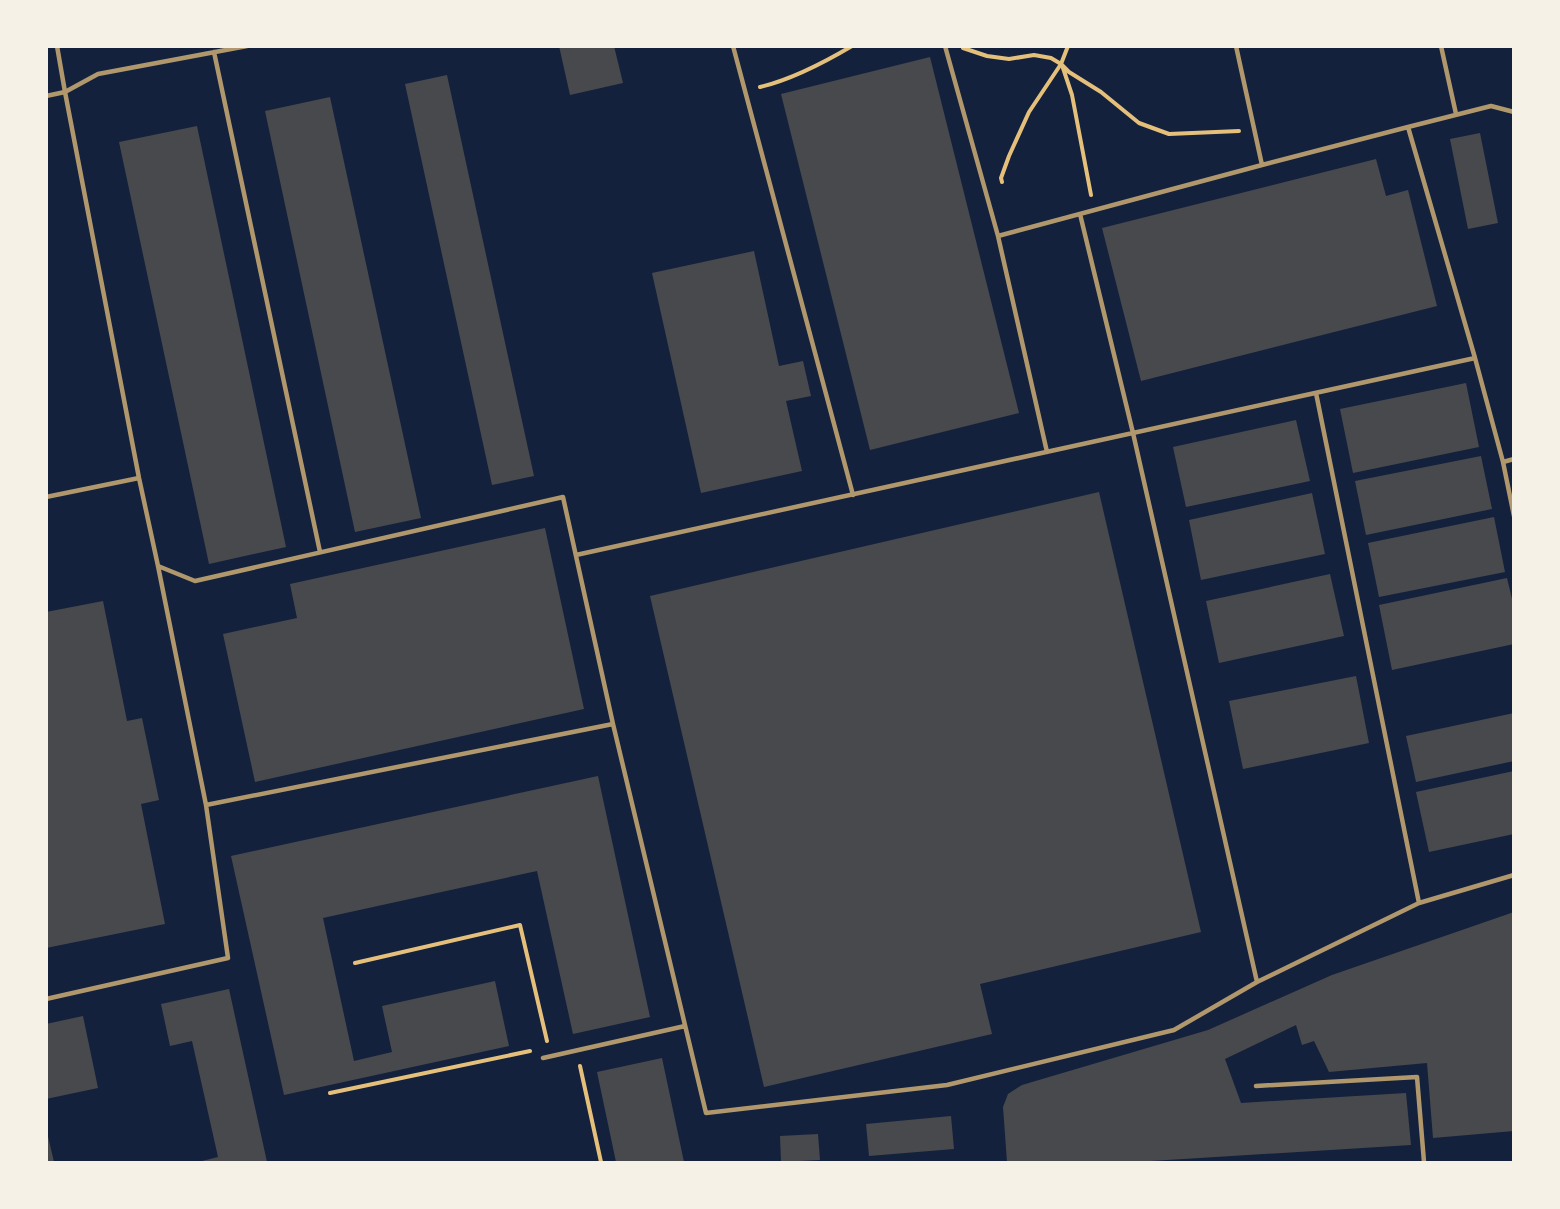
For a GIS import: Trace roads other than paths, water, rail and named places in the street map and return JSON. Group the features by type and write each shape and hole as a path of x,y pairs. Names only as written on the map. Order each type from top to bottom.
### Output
{"lane":[{"path":"46,999 228,958 206,805 139,478 57,46"},
{"path":"46,96 65,92 98,74 247,46"},
{"path":"733,46 853,495"},
{"path":"945,46 998,236 1047,452"},
{"path":"1236,46 1262,165"},
{"path":"1441,46 1456,114"},
{"path":"214,52 320,552"},
{"path":"998,236 1456,114 1491,106 1514,112"},
{"path":"1408,127 1475,358 1503,462 1514,516"},
{"path":"1080,214 1133,433 1257,982"},
{"path":"576,555 1475,358"},
{"path":"1316,393 1419,903"},
{"path":"1503,462 1514,459"},
{"path":"46,497 139,478"},
{"path":"158,566 195,581 563,497 613,724 706,1113 947,1085 1174,1030 1257,982 1419,903 1514,875"},
{"path":"206,805 613,724"},
{"path":"543,1058 685,1026"},
{"path":"1256,1086 1417,1077 1424,1162"}]}
